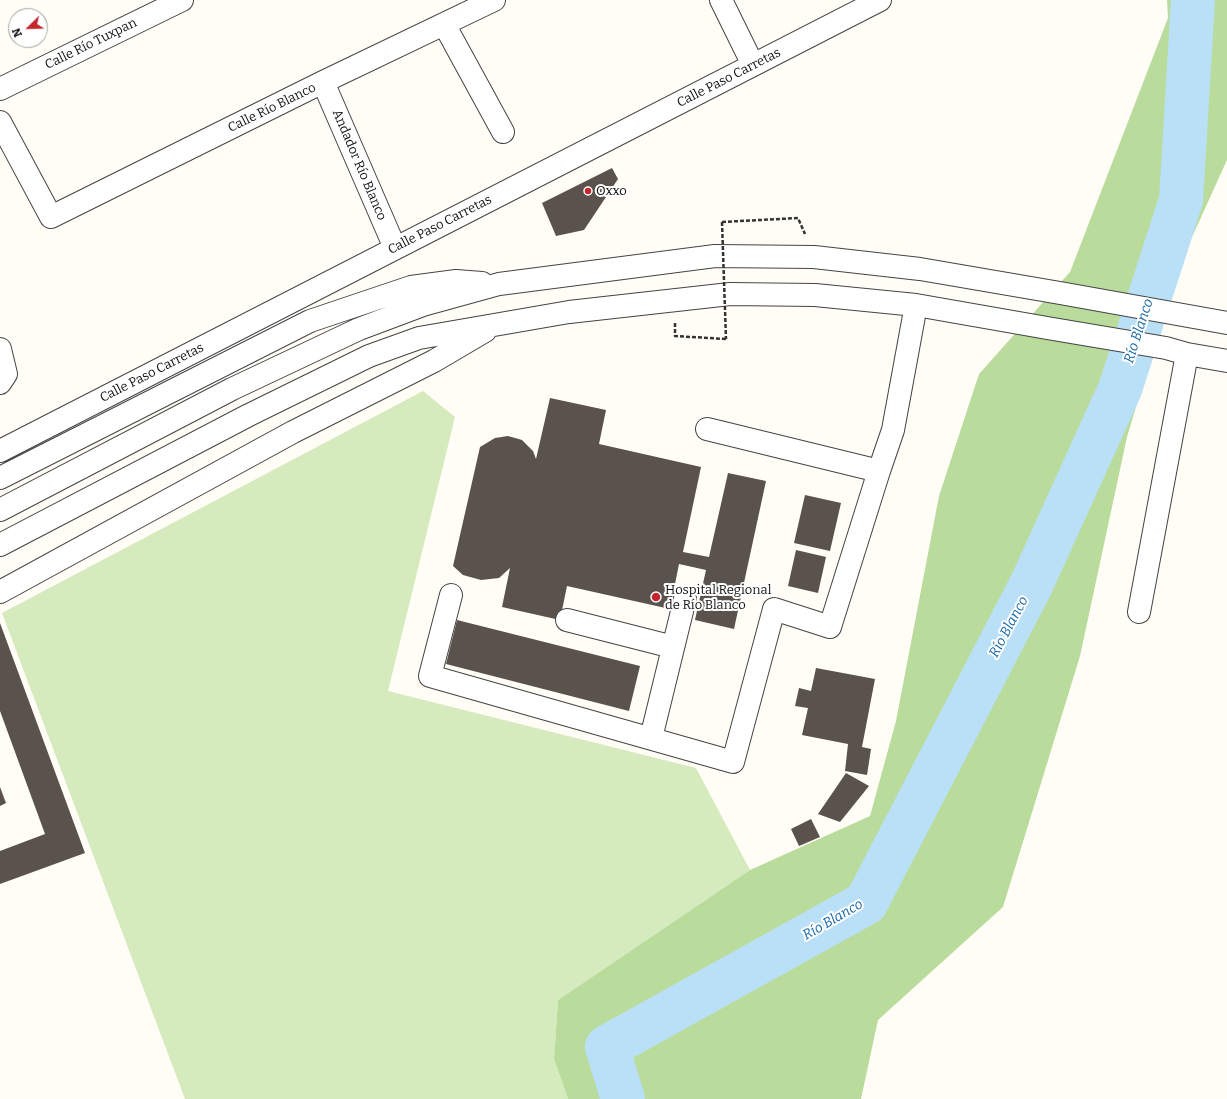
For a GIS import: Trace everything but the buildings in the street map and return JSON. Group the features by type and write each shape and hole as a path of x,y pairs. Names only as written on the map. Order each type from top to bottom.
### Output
{"street":[{"name":"Calle Río Tuxpan","path":"0,89 182,0"},
{"name":"Calle Río Blanco","path":"0,122 50,217 323,82 494,0"},
{"path":"721,0 753,65"},
{"name":"Calle Paso Carretas","path":"0,451 880,0"},
{"path":"444,24 503,132"},
{"name":"Andador Río Blanco","path":"323,82 395,248"},
{"path":"0,510 232,389 360,329 423,305 499,284 715,256 814,257 920,269 1227,323"},
{"path":"0,478 310,322 411,287 456,281 499,284"},
{"path":"0,545 249,415 369,356 419,338 569,312 730,294 815,295 916,305 1166,348 1187,354 1227,361"},
{"path":"451,595 430,676 733,762 774,609 830,627 893,430 916,305"},
{"path":"0,592 293,432 434,361 497,324"},
{"path":"0,349 6,374 0,383"},
{"path":"1139,612 1187,354"},
{"path":"707,429 879,471"},
{"path":"651,738 685,600"},
{"path":"567,620 673,647"}],"path":[{"path":"675,300 675,336 726,339 722,222 798,218 814,257"}],"green space":[{"path":"1167,0 1227,0 1227,160 1178,268 1127,437 1080,656 1003,907 878,1020 861,1099 568,1099 554,1059 558,1000 750,870 870,816 896,721 939,496 979,374 1070,272 1168,18"},
{"path":"423,391 455,417 388,691 696,768 750,870 558,1000 554,1059 568,1099 185,1099 2,613"}],"waterway":[{"name":"Río Blanco","path":"623,1099 607,1047 866,903 1032,583 1120,389 1181,200 1193,0"}],"place":[{"name":"Oxxo","path":"588,191"},
{"name":"Hospital Regional de Río Blanco","path":"656,597"}]}
